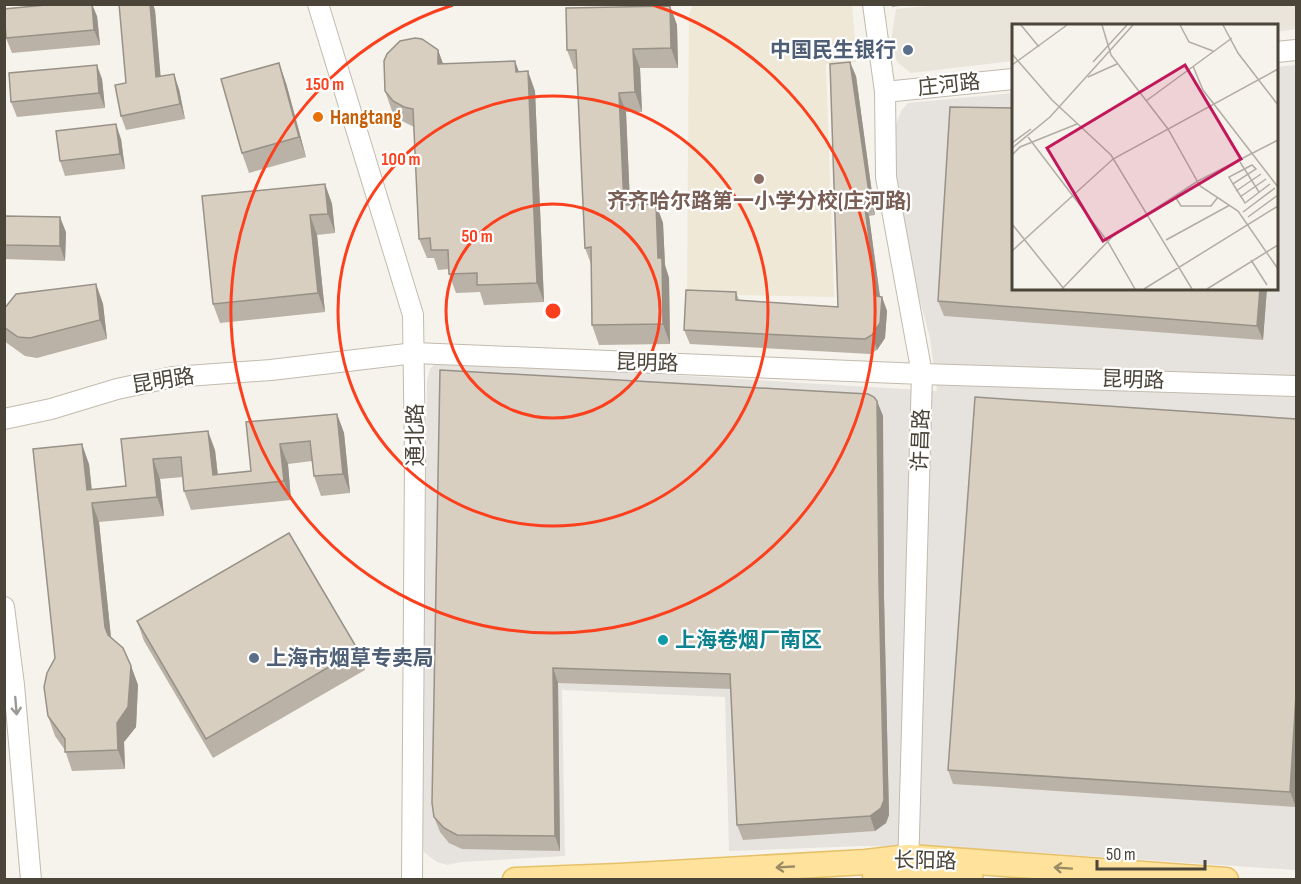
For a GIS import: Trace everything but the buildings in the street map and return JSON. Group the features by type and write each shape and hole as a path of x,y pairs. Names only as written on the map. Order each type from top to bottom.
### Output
{"main road":[{"name":"长阳路","path":"515,879 619,876 866,862 971,879"},
{"name":"长阳路","path":"815,879 908,870 1226,879"}],"street":[{"name":"通北路","path":"318,4 413,315 415,687 412,879"},
{"name":"许昌路","path":"873,4 885,92 886,177 922,374 908,870"},
{"path":"1277,52 1296,50"},
{"name":"庄河路","path":"885,92 1012,79"},
{"name":"昆明路","path":"4,420 51,409 117,388 173,377 271,370 415,353 922,374 1296,386"},
{"path":"4,606 14,685 31,879"}],"shaded area":[{"name":"齐齐哈尔路第一小学分校(庄河路)","path":"693,5 852,5 857,62 826,64 834,297 687,294 689,14"},
{"path":"940,5 1296,5 1296,29 1277,32 1277,24 1012,24 1012,61 911,73 897,62 891,41 896,9"},
{"path":"1296,65 1296,870 967,848 863,846 729,851 725,697 562,690 565,856 461,862 447,865 437,862 424,852 421,832 427,381 430,369 437,361 937,391 930,338 896,211 891,161 896,124 901,111 908,103 1012,93 1012,290 1277,290 1277,67"}],"place":[{"name":"中国民生银行","path":"908,50"},
{"name":"Hangtang","path":"318,117"},
{"name":"齐齐哈尔路第一小学分校(庄河路)","path":"759,179"},
{"name":"上海卷烟厂南区","path":"663,640"},
{"name":"上海市烟草专卖局","path":"254,658"}]}
